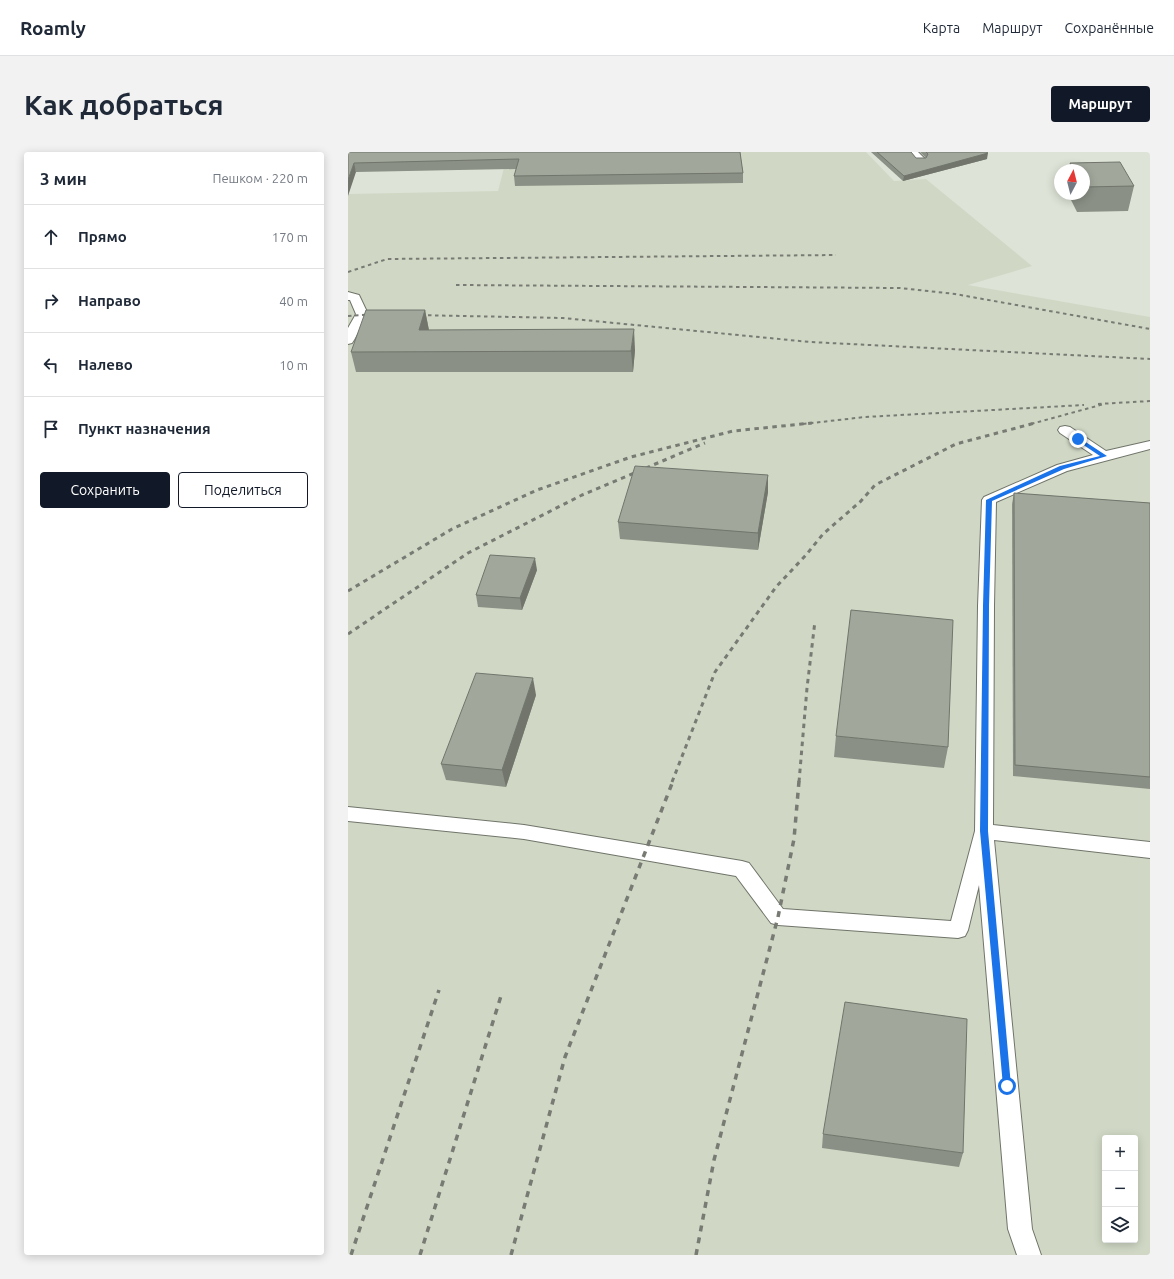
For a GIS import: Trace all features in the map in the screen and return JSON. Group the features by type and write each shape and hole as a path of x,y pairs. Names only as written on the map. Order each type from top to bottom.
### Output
{"lane":[{"path":"912,152 921,160"},
{"path":"348,296 355,298 362,314 348,340"},
{"path":"1065,430 1104,456"},
{"path":"1029,1255 1020,1229 984,831 986,606 989,500 1062,468 1150,445"},
{"path":"348,814 524,832 742,869 778,917 958,930 984,831"},
{"path":"984,831 1150,850"}],"shaded area":[{"path":"508,152 866,152 894,181 926,179 1032,266 968,285 1150,317 1150,1255 348,1255 348,194 498,191"}],"building":[{"path":"348,152 740,152 743,173 514,176 519,159 354,163 348,180"},
{"path":"877,152 911,152 916,158 926,158 928,154 926,152 988,153 904,176"},
{"path":"1120,162 1134,186 1090,187 1090,164 1070,163"},
{"path":"366,310 425,310 419,330 634,329 631,351 351,352"},
{"path":"635,466 768,475 758,533 618,522"},
{"path":"1014,493 1150,503 1150,777 1015,765"},
{"path":"490,555 535,558 520,598 476,595"},
{"path":"851,610 953,620 948,747 836,736"},
{"path":"476,673 533,678 502,770 441,764"},
{"path":"845,1002 967,1019 963,1153 823,1134"}],"railway":[{"path":"348,272 387,259 836,255"},
{"path":"456,285 900,288 955,294 1150,329"},
{"path":"348,316 376,314"},
{"path":"414,315 563,318 810,342 1150,359"},
{"path":"1098,404 1150,401"},
{"path":"1031,424 1104,404"},
{"path":"811,423 865,417 1084,405"},
{"path":"348,591 452,529 537,490 631,457 733,431 811,423"},
{"path":"803,424 811,423"},
{"path":"672,782 715,672 776,587 806,555 823,534 861,501 875,485 956,444 1035,423"},
{"path":"348,634 468,553 582,495 705,443"},
{"path":"799,782 807,688 815,621"},
{"path":"511,1255 565,1057 673,781"},
{"path":"696,1255 714,1160 778,917 794,839 799,781"},
{"path":"351,1255 439,990"},
{"path":"420,1255 501,996"}],"route":[{"path":"1007,1086 984,831 986,606 989,500 1062,468 1104,456 1078,439"}]}
